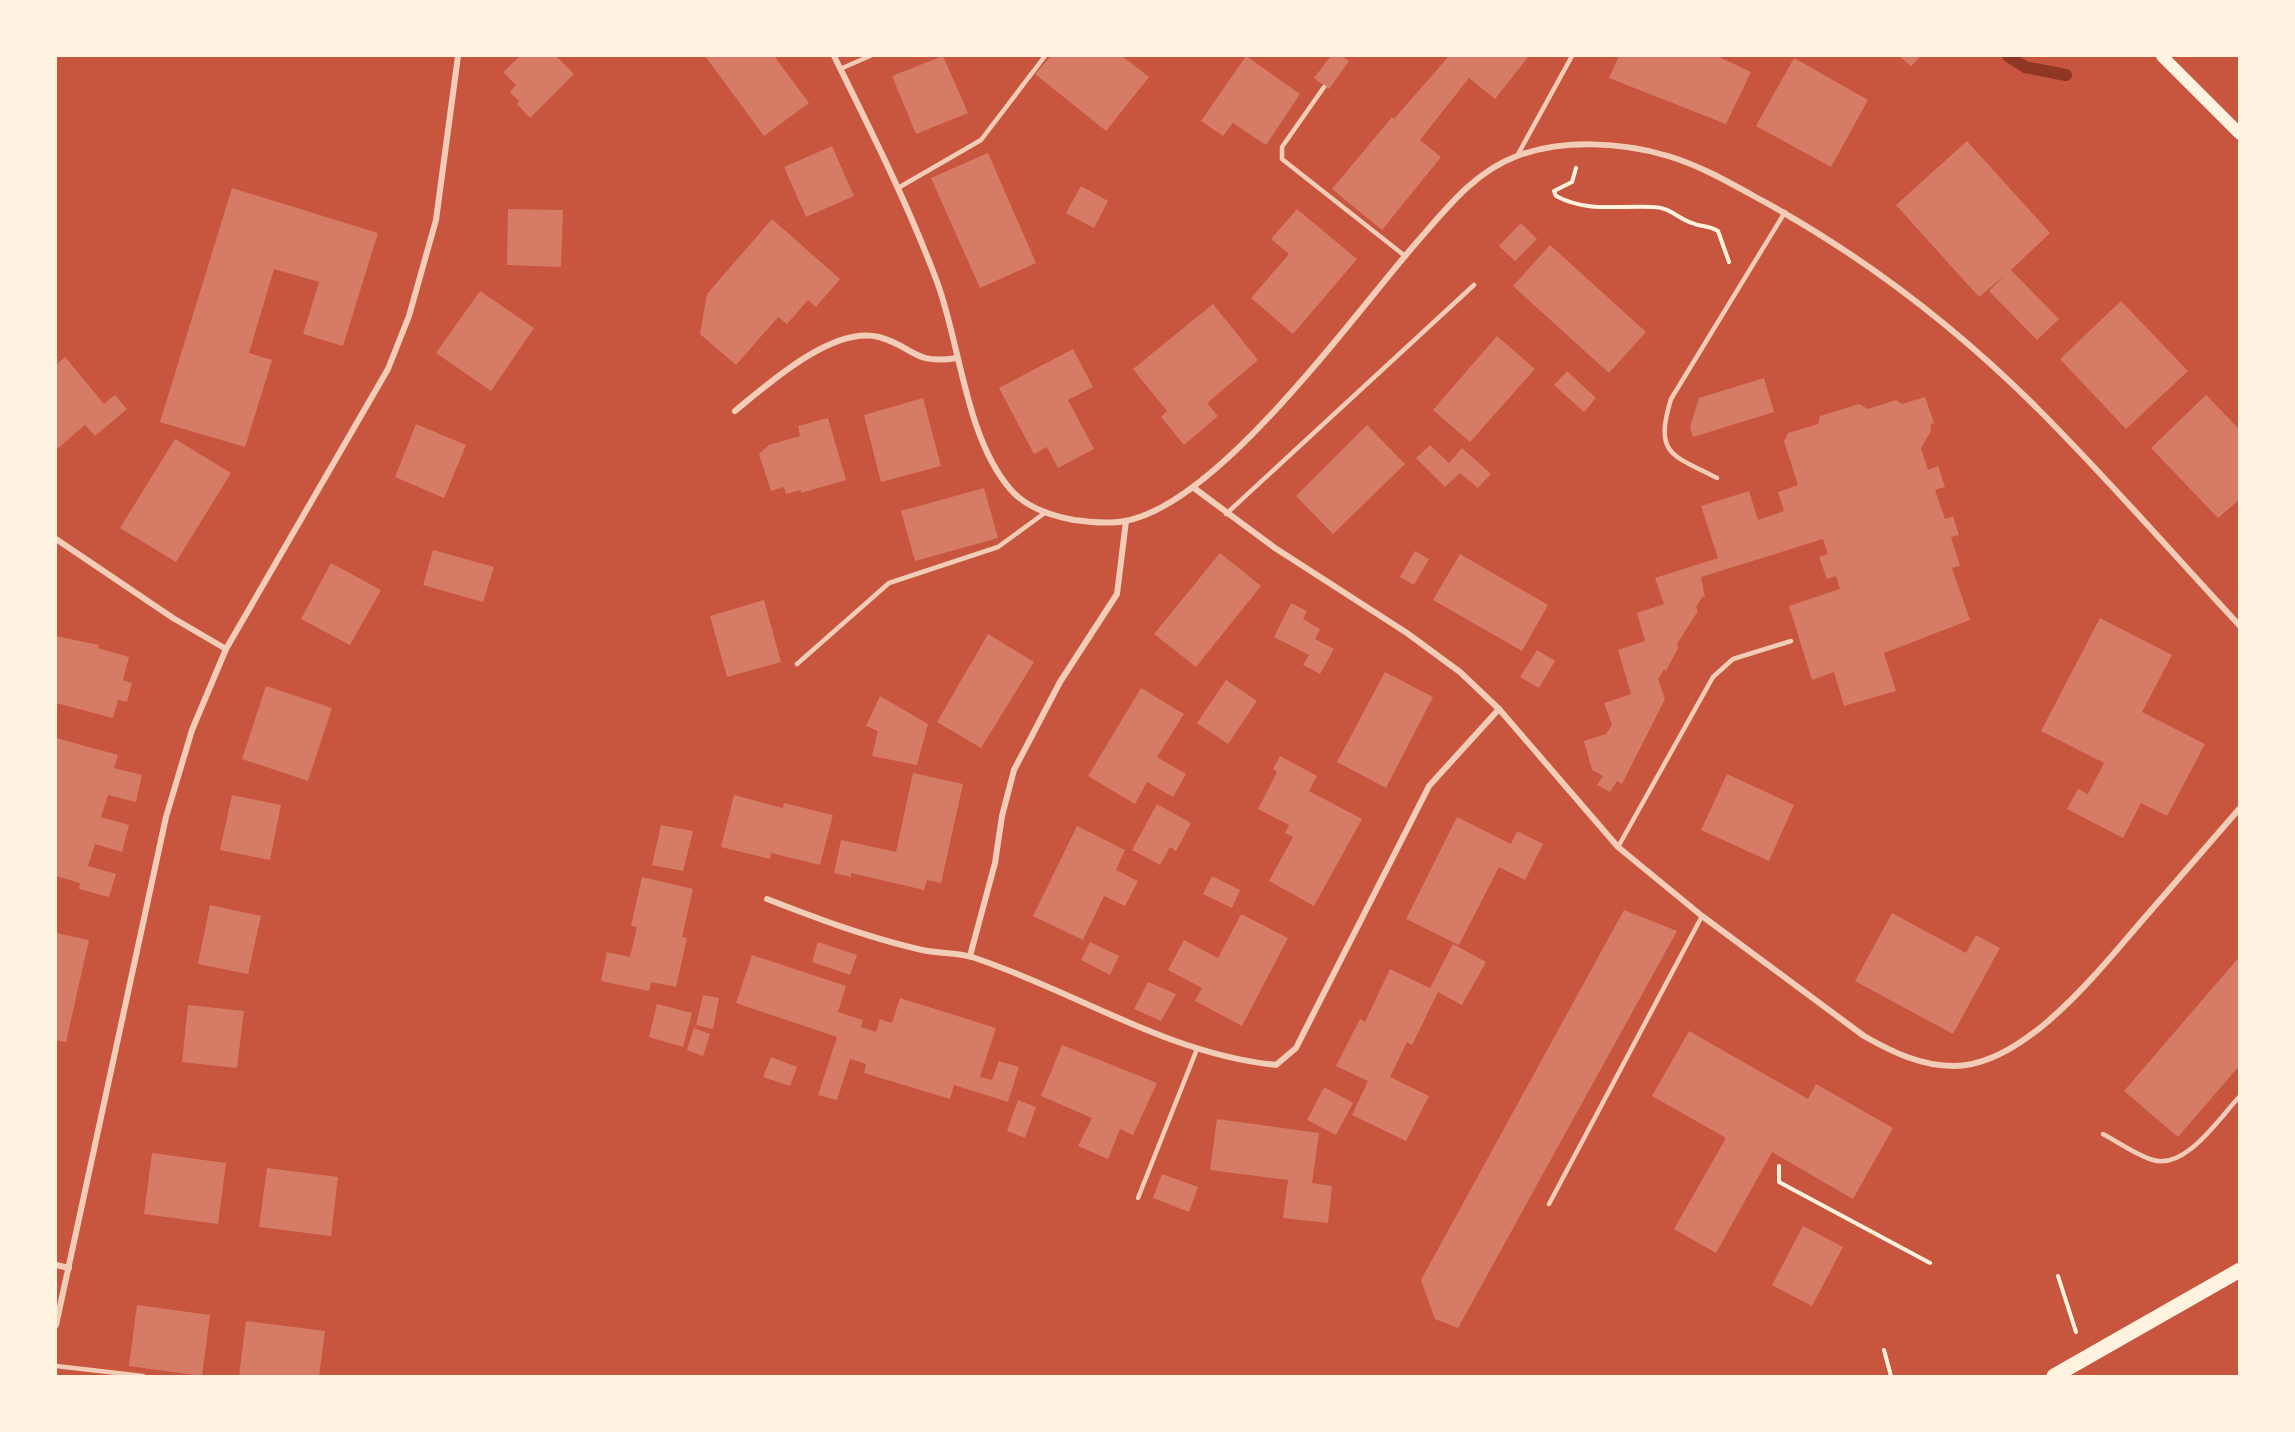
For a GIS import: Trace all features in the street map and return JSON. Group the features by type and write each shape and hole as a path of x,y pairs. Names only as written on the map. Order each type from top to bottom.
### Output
{"main road":[{"path":"2162,56 2240,134"},
{"path":"2054,1377 2240,1270"}],"street":[{"path":"56,1324 166,817 192,730 226,649 299,526 392,358 409,316 436,220 458,56"},
{"path":"834,56 898,188 939,284 957,358 988,452 1005,482 1017,496 1046,512 1085,521 1126,521 1166,505 1194,488 1245,440 1319,361 1405,256 1451,203 1479,176 1517,156 1557,147 1624,147 1668,156 1709,172 1785,212 1876,272 1994,368 2037,408 2240,626"},
{"path":"735,411 785,371 828,345 860,335 879,337 916,356 935,362 957,358"},
{"path":"1194,488 1226,514 1407,633 1460,672 1499,709 1618,847 1702,916 1864,1036 1891,1051 1918,1061 1955,1066 1987,1059 2023,1041 2055,1016 2240,808"},
{"path":"970,957 995,863 1002,816 1014,770 1060,682 1117,594 1126,521"},
{"path":"56,539 173,618 226,649"},
{"path":"766,899 828,923 919,950 970,957 1162,1038 1197,1049 1276,1065 1296,1048 1429,786 1499,709"},
{"path":"56,1265 69,1268"}],"lane":[{"path":"840,69 870,56"},
{"path":"898,188 981,141 1045,56"},
{"path":"1517,156 1572,56"},
{"path":"1324,87 1282,147 1282,159 1405,256"},
{"path":"1717,478 1673,455 1665,446 1664,423 1671,399 1785,212"},
{"path":"1226,514 1474,285"},
{"path":"797,664 889,583 998,547 1046,512"},
{"path":"1618,847 1713,677 1733,659 1791,641"},
{"path":"1549,1204 1702,916"},
{"path":"1138,1198 1197,1049"},
{"path":"2103,1134 2154,1161 2179,1159 2199,1142 2240,1096"},
{"path":"56,1366 143,1377"}],"path":[{"path":"1575,171 1572,182 1554,191 1556,196 1578,205 1603,209 1667,208 1692,223 1709,225 1718,231 1737,290"},
{"path":"1779,1166 1779,1182 1930,1263"},
{"path":"2058,1276 2085,1360"},
{"path":"1884,1350 1891,1377"}],"building":[{"path":"520,56 556,56 574,74 530,118 510,92 516,85 503,72"},
{"path":"705,56 774,56 809,103 764,136"},
{"path":"943,56 968,113 916,134 892,76"},
{"path":"1051,56 1122,56 1149,77 1106,131 1035,74"},
{"path":"1246,56 1300,94 1266,145 1233,123 1223,136 1201,121"},
{"path":"1331,56 1341,56 1349,61 1329,89 1314,78"},
{"path":"1449,56 1529,56 1495,99 1469,78 1420,140 1441,157 1382,230 1332,189 1392,117 1394,119"},
{"path":"1619,56 1717,56 1751,72 1726,124 1609,78"},
{"path":"1899,56 1921,56 1911,66"},
{"path":"1794,58 1868,100 1831,167 1756,126"},
{"path":"1967,141 2050,233 2011,270 2059,319 2037,340 1989,291 2005,275 1979,297 1896,205"},
{"path":"832,146 854,196 806,217 784,167"},
{"path":"988,153 1036,263 980,288 931,178"},
{"path":"1081,186 1108,201 1094,228 1066,213"},
{"path":"232,188 378,233 343,346 303,334 319,282 274,269 249,353 272,360 245,447 160,422"},
{"path":"508,209 563,210 561,267 507,265"},
{"path":"1297,209 1357,259 1293,334 1251,298 1289,254 1271,239"},
{"path":"772,219 840,279 816,307 808,300 787,324 778,317 736,365 700,334 707,294"},
{"path":"1521,223 1537,239 1515,261 1499,246"},
{"path":"1550,245 1646,332 1609,373 1513,286"},
{"path":"480,291 534,328 491,391 436,353"},
{"path":"2121,301 2188,371 2126,429 2060,359"},
{"path":"1213,304 1258,360 1207,403 1218,416 1184,445 1161,417 1167,411 1133,369"},
{"path":"1497,336 1535,369 1470,442 1433,410"},
{"path":"1073,349 1093,387 1068,400 1094,449 1058,468 1047,447 1034,454 999,388"},
{"path":"65,357 104,404 115,395 127,409 95,436 85,425 56,450 56,365"},
{"path":"1567,371 1596,398 1584,412 1554,385"},
{"path":"1764,378 1774,412 1693,437 1690,427 1699,398"},
{"path":"2206,395 2240,430 2240,499 2218,518 2151,448"},
{"path":"1925,397 1934,423 1930,425 1931,431 1921,448 1928,470 1938,466 1945,487 1935,490 1945,519 1953,516 1959,535 1951,537 1960,566 1952,568 1970,620 1884,653 1896,691 1844,706 1834,672 1812,680 1789,606 1840,589 1836,576 1827,579 1819,557 1828,554 1823,539 1701,577 1705,598 1703,596 1696,607 1698,611 1677,644 1678,648 1666,671 1664,669 1658,679 1665,699 1622,784 1617,781 1610,792 1597,785 1603,776 1592,770 1584,741 1606,734 1612,725 1604,703 1631,694 1618,650 1645,641 1637,613 1664,604 1655,578 1718,558 1701,506 1749,491 1758,520 1784,511 1778,492 1798,485 1784,441 1788,433 1818,424 1820,416 1859,404 1868,409 1896,400 1902,404"},
{"path":"923,398 941,466 881,482 864,415"},
{"path":"828,418 846,480 801,493 801,490 786,494 784,487 771,491 759,454 769,445 800,436 798,426"},
{"path":"416,424 466,445 444,498 395,477"},
{"path":"1367,425 1405,464 1333,534 1296,496"},
{"path":"175,439 231,473 176,562 120,528"},
{"path":"1430,445 1449,463 1462,448 1491,474 1478,488 1460,473 1445,487 1416,458"},
{"path":"984,488 998,538 915,561 901,511"},
{"path":"433,550 494,567 483,602 423,585"},
{"path":"1415,551 1429,559 1414,585 1400,577"},
{"path":"1220,553 1261,586 1196,667 1154,634"},
{"path":"1460,554 1548,605 1522,651 1433,600"},
{"path":"331,563 381,590 350,645 301,619"},
{"path":"764,600 781,662 727,677 710,616"},
{"path":"1291,603 1307,611 1303,619 1320,629 1315,639 1334,649 1320,674 1303,665 1309,655 1274,637"},
{"path":"2100,618 2172,655 2142,712 2205,744 2167,816 2141,803 2123,838 2067,809 2078,789 2088,794 2104,763 2041,731"},
{"path":"988,634 1034,662 981,748 937,722"},
{"path":"56,636 99,645 98,648 129,657 123,680 132,683 127,702 118,700 113,718 56,703"},
{"path":"1537,650 1555,661 1539,688 1520,677"},
{"path":"1385,672 1433,697 1386,788 1337,762"},
{"path":"1226,680 1257,701 1228,744 1197,723"},
{"path":"266,686 332,708 308,781 242,759"},
{"path":"1141,688 1184,714 1157,757 1186,774 1173,797 1147,782 1135,804 1088,776"},
{"path":"880,696 928,724 917,765 872,756 878,731 866,726"},
{"path":"56,738 118,755 114,768 142,775 136,802 108,795 101,817 129,825 122,852 95,844 88,866 116,874 109,897 79,889 80,883 56,876"},
{"path":"1280,756 1317,776 1309,791 1362,819 1314,906 1269,881 1293,837 1285,833 1289,825 1258,809 1277,772 1273,769"},
{"path":"913,773 963,784 941,883 927,880 924,890 851,873 851,877 834,873 841,840 896,852"},
{"path":"1727,774 1794,805 1769,861 1701,830"},
{"path":"232,795 281,805 270,860 220,850"},
{"path":"734,795 783,808 784,803 833,815 820,865 771,853 770,859 721,847"},
{"path":"1157,804 1191,823 1176,851 1170,847 1160,865 1132,850"},
{"path":"1457,817 1511,844 1517,831 1543,844 1525,880 1499,867 1459,945 1406,919"},
{"path":"661,825 693,831 683,871 652,865"},
{"path":"1077,826 1125,850 1116,870 1138,881 1125,906 1104,896 1083,940 1033,916"},
{"path":"1212,876 1240,890 1232,908 1203,894"},
{"path":"642,877 693,889 682,937 687,938 676,987 651,982 649,991 601,981 607,952 630,957 637,927 631,926"},
{"path":"210,905 261,916 248,974 198,964"},
{"path":"1624,910 1677,931 1458,1328 1435,1319 1421,1280"},
{"path":"1892,913 1966,953 1976,935 2000,948 1953,1034 1855,981"},
{"path":"1241,914 1288,938 1242,1026 1195,1001 1202,988 1168,970 1184,940 1218,958"},
{"path":"56,933 89,940 66,1042 56,1040"},
{"path":"818,942 857,955 850,975 812,962"},
{"path":"1090,942 1119,956 1110,975 1081,960"},
{"path":"1453,944 1486,962 1462,1005 1438,992 1412,1045 1407,1042 1390,1077 1429,1096 1406,1141 1352,1115 1368,1081 1336,1066 1360,1019 1365,1022 1390,969 1430,988"},
{"path":"752,955 846,986 838,1012 863,1020 861,1027 876,1032 880,1019 892,1023 900,998 996,1028 980,1077 992,1080 999,1061 1019,1067 1008,1102 954,1085 950,1099 864,1073 866,1064 850,1059 837,1100 818,1095 837,1037 736,1003"},
{"path":"2240,956 2240,1065 2178,1137 2124,1091"},
{"path":"1148,982 1176,994 1161,1021 1134,1009"},
{"path":"703,995 719,998 713,1029 696,1025"},
{"path":"657,1004 692,1013 683,1047 649,1037"},
{"path":"188,1005 244,1011 237,1068 182,1062"},
{"path":"694,1028 710,1034 703,1056 687,1050"},
{"path":"1689,1031 1808,1099 1816,1084 1893,1128 1853,1199 1772,1152 1716,1253 1674,1229 1726,1138 1652,1096"},
{"path":"1062,1045 1157,1083 1133,1135 1120,1129 1108,1159 1078,1146 1092,1118 1041,1096"},
{"path":"771,1057 797,1067 790,1086 763,1077"},
{"path":"1324,1087 1353,1103 1336,1135 1307,1120"},
{"path":"1018,1100 1036,1107 1025,1138 1007,1131"},
{"path":"1217,1119 1319,1133 1312,1183 1332,1186 1328,1223 1283,1218 1288,1180 1210,1170"},
{"path":"152,1153 226,1163 218,1224 144,1214"},
{"path":"267,1168 338,1177 331,1236 259,1227"},
{"path":"1162,1174 1198,1187 1189,1212 1153,1198"},
{"path":"1803,1226 1843,1247 1812,1306 1772,1285"},
{"path":"137,1305 210,1315 202,1376 129,1366"},
{"path":"246,1321 325,1331 319,1376 239,1376"}],"waterway":[{"path":"2008,56 2025,67 2066,75"}]}
